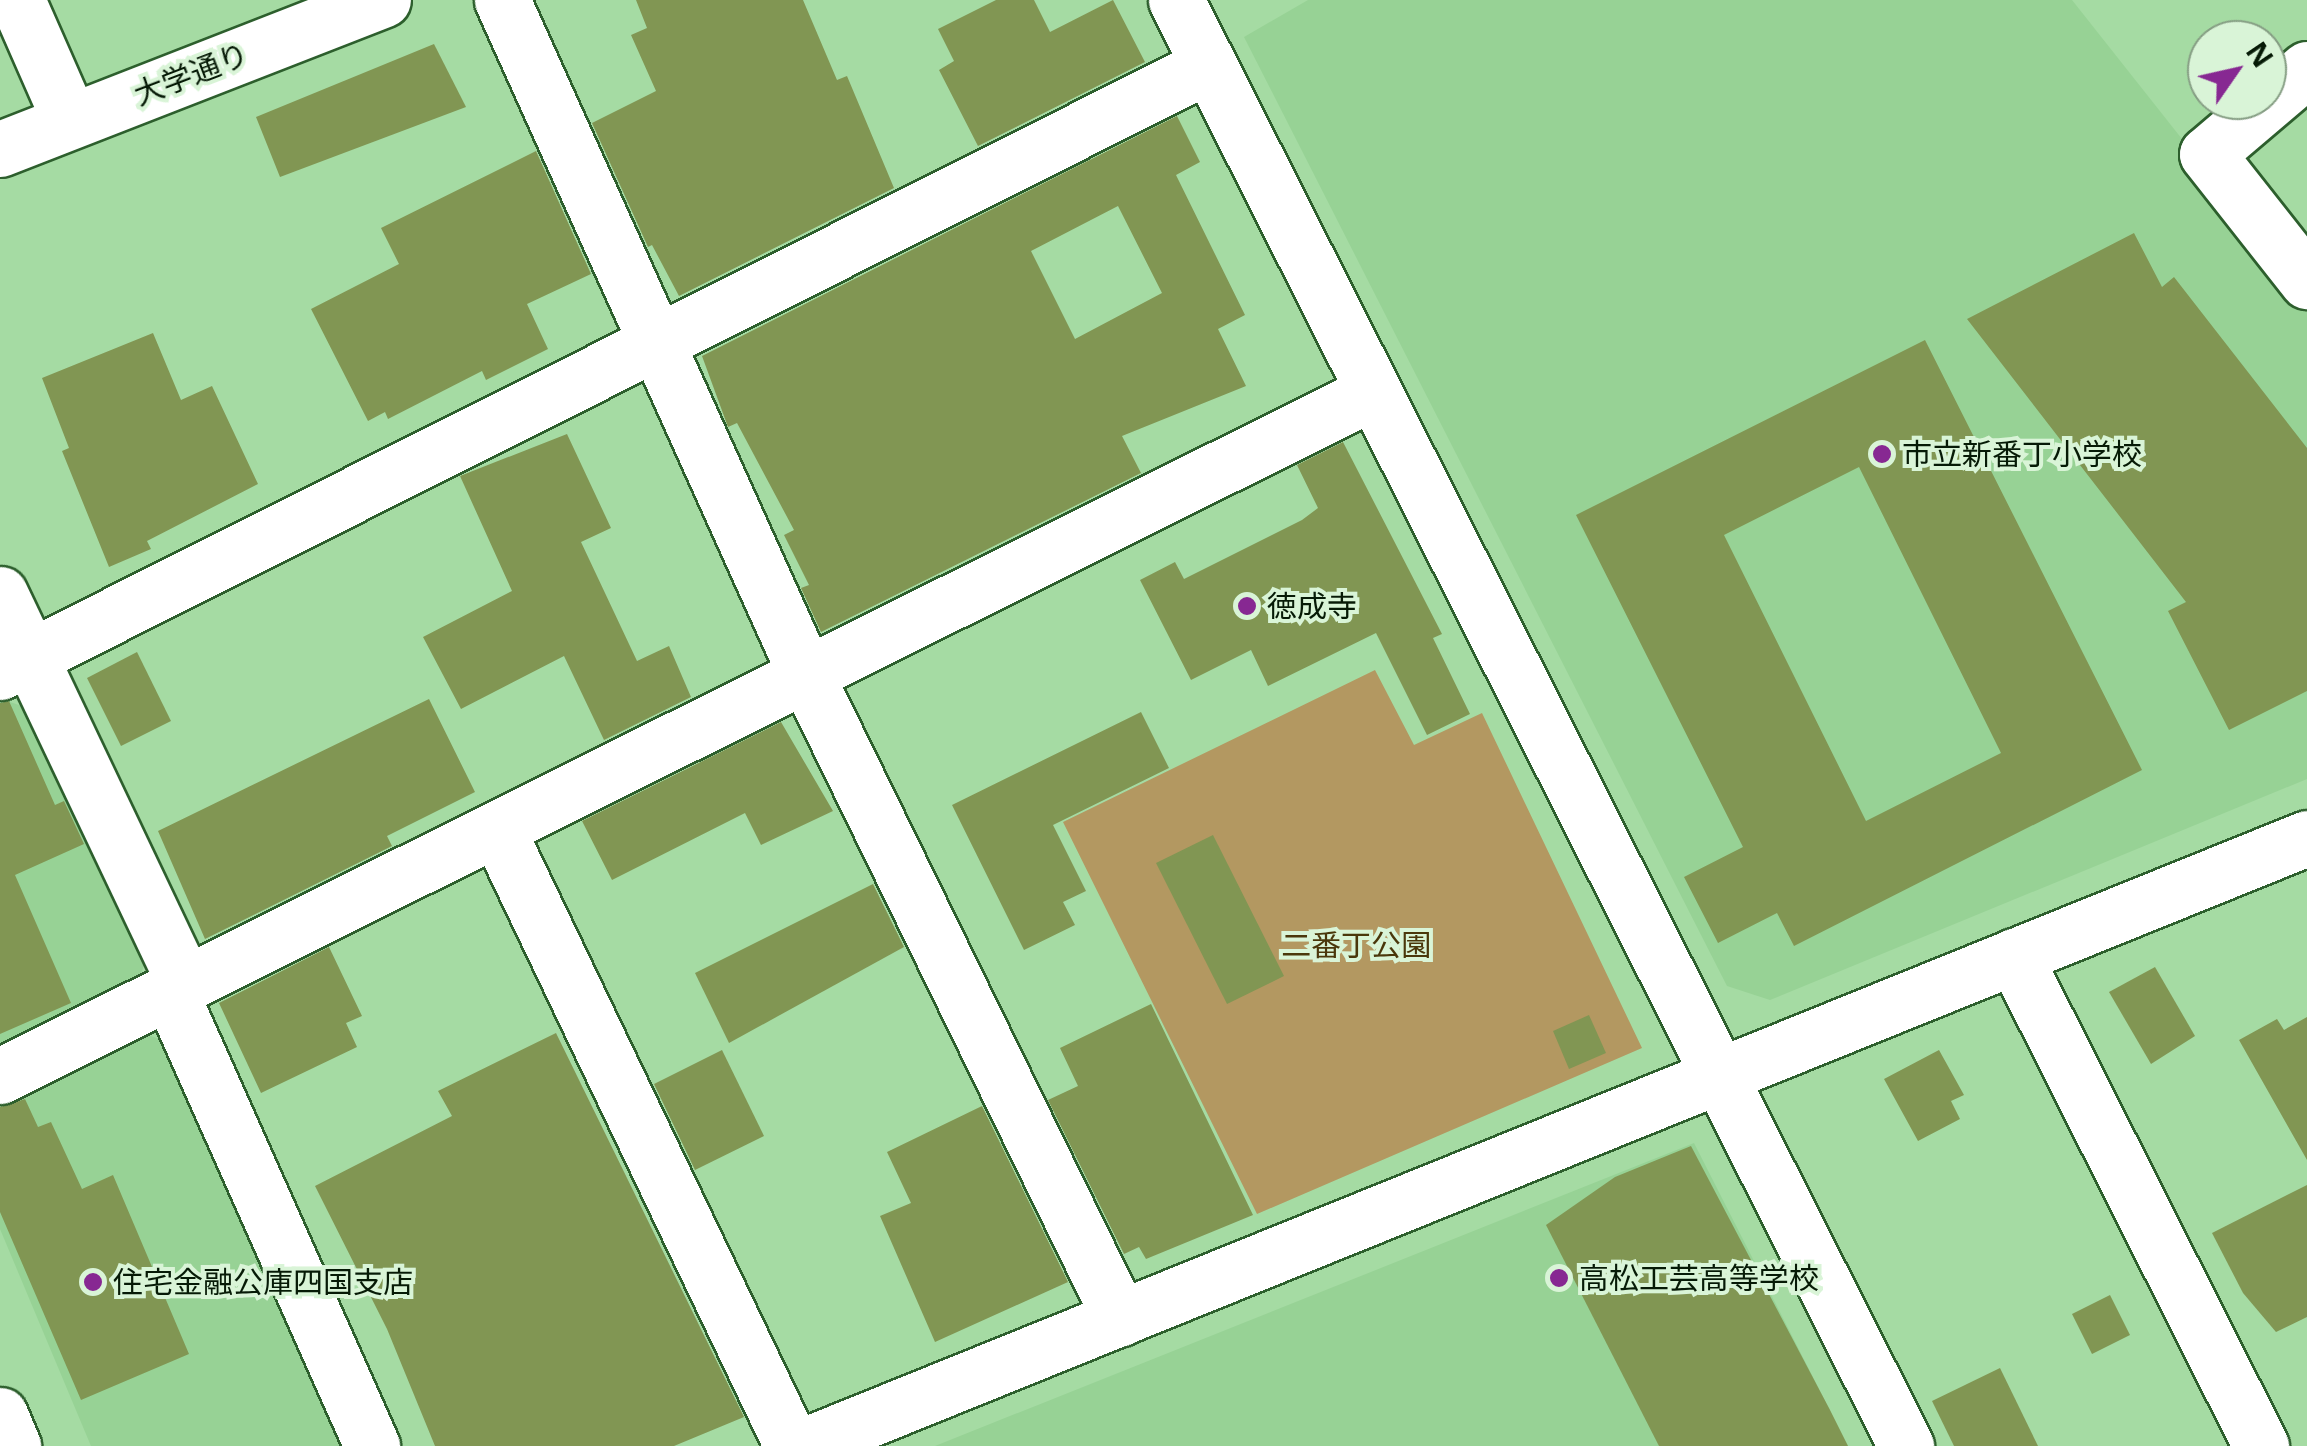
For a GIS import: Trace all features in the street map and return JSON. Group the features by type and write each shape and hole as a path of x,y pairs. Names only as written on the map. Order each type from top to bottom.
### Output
{"street":[{"path":"18,0 70,121"},
{"name":"大学通り","path":"0,148 382,0"},
{"path":"502,0 654,348 806,675 1120,1318"},
{"path":"1176,0 1906,1446"},
{"path":"14,665 654,348 1208,65"},
{"path":"2307,69 2207,154 2307,282"},
{"path":"0,1076 1373,392"},
{"path":"0,594 14,665 178,988 372,1446"},
{"path":"497,829 792,1446"},
{"path":"803,1446 2307,838"},
{"path":"2014,956 2261,1446"},
{"path":"0,1415 13,1446"}],"shaded area":[{"name":"市立新番丁小学校","path":"1308,0 2072,0 2307,297 2307,779 1770,1000 1727,986 1244,37"},
{"path":"10,702 34,710 149,950 139,980 0,1048 0,707"},
{"path":"141,1032 164,1041 351,1446 91,1446 0,1229 0,1104"},
{"name":"高松工芸高等学校","path":"1694,1143 1848,1446 935,1446"}],"green space":[{"name":"二番丁公園","path":"1375,670 1414,745 1482,713 1642,1048 1257,1214 1063,822"}],"building":[{"path":"636,0 803,0 837,80 847,76 894,188 679,296 652,245 648,247 592,123 656,91 631,35 647,28"},
{"path":"996,0 1034,0 1050,32 1113,0 1145,62 978,146 939,70 954,61 938,29"},
{"path":"434,44 466,107 280,177 256,117"},
{"path":"1177,116 1200,162 1176,175 1245,315 1218,329 1246,386 1122,436 1141,473 821,632 801,588 809,585 784,535 794,530 737,423 728,427 702,356","holes":["1118,206 1162,293 1075,339 1031,251"]},
{"path":"536,151 591,274 527,304 548,349 486,380 482,371 388,419 385,412 368,421 311,309 399,264 381,228"},
{"path":"2134,233 2162,287 2174,277 2307,448 2307,691 2229,730 2168,611 2186,602 1967,319"},
{"path":"153,333 181,400 212,386 258,484 147,541 151,549 109,567 62,451 69,448 42,378"},
{"path":"1925,340 2142,770 1794,946 1777,913 1718,943 1684,877 1743,847 1576,515","holes":["1859,467 2001,753 1866,821 1724,535"]},
{"path":"567,434 611,528 581,542 637,661 669,646 691,697 604,740 564,656 461,709 423,637 512,591 460,476"},
{"path":"1343,442 1442,634 1433,638 1470,714 1427,735 1376,633 1268,686 1251,650 1191,680 1140,580 1175,562 1184,579 1302,520 1318,508 1297,465"},
{"path":"137,652 171,721 121,746 87,678"},
{"path":"429,699 475,792 387,836 392,846 205,939 158,831"},
{"path":"9,701 55,805 64,801 84,844 15,875 71,1003 0,1034 0,703"},
{"path":"1141,712 1169,768 1053,825 1086,891 1063,902 1075,925 1024,950 952,805"},
{"path":"781,722 833,811 761,845 745,813 612,880 582,821"},
{"path":"1213,835 1284,976 1227,1004 1156,863"},
{"path":"873,884 904,947 729,1043 695,973"},
{"path":"329,947 362,1016 346,1023 357,1047 261,1093 219,1003"},
{"path":"2155,967 2195,1036 2151,1064 2109,992"},
{"path":"1151,1004 1253,1215 1146,1259 1139,1247 1124,1254 1048,1100 1078,1086 1060,1048"},
{"path":"1589,1015 1606,1053 1569,1069 1553,1031"},
{"path":"2307,1017 2307,1160 2239,1040 2277,1019 2284,1030"},
{"path":"556,1033 744,1417 674,1446 435,1446 387,1329 315,1186 452,1116 438,1091"},
{"path":"722,1050 764,1136 695,1170 654,1084"},
{"path":"1939,1050 1964,1095 1951,1101 1960,1119 1918,1141 1884,1079"},
{"path":"25,1099 38,1127 51,1122 82,1189 113,1175 189,1354 81,1400 0,1212 0,1107"},
{"path":"982,1106 1068,1282 935,1342 880,1216 911,1203 887,1152"},
{"path":"1691,1146 1848,1446 1659,1446 1546,1225 1615,1177"},
{"path":"2307,1185 2307,1317 2276,1332 2243,1293 2212,1233"},
{"path":"2110,1295 2130,1335 2092,1354 2072,1314"},
{"path":"2000,1368 2038,1446 1954,1446 1932,1401"}],"place":[{"name":"市立新番丁小学校","path":"1882,454"},
{"name":"徳成寺","path":"1247,606"},
{"name":"高松工芸高等学校","path":"1559,1278"},
{"name":"住宅金融公庫四国支店","path":"93,1282"}]}
